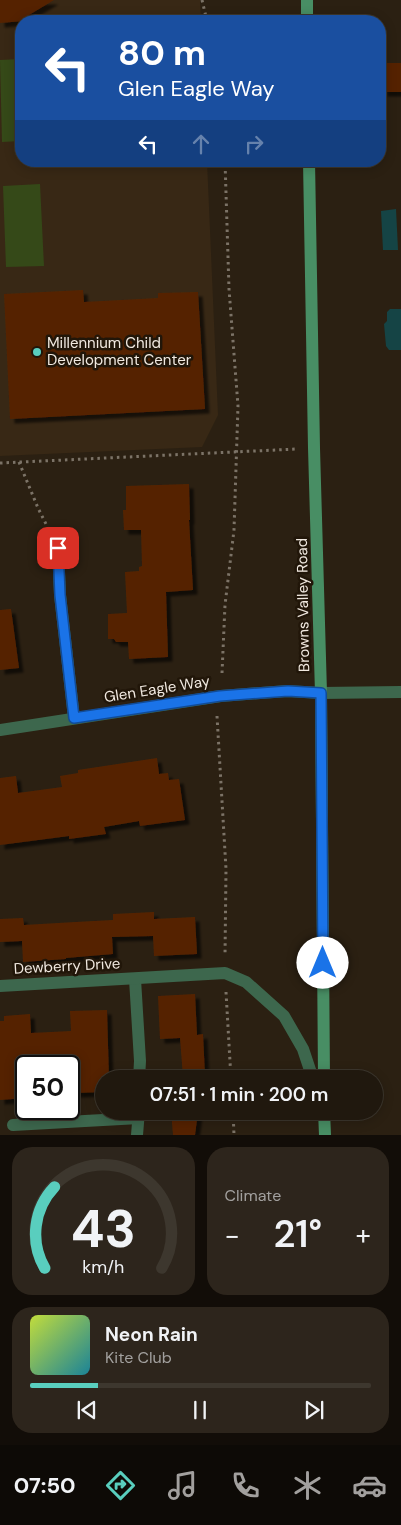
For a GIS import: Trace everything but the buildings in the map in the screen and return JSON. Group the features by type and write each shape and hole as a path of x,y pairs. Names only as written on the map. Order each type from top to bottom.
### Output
{"main road":[{"path":"307,0 307,15"},
{"name":"Browns Valley Road","path":"309,167 321,693 324,1070"},
{"path":"324,1120 324,1135"}],"street":[{"path":"58,548 60,595 74,718"},
{"name":"Glen Eagle Way","path":"0,730 220,696 288,691 321,693 401,692"},
{"path":"225,974 246,982 284,1016 303,1049 309,1070"},
{"name":"Dewberry Drive","path":"0,986 225,974"},
{"path":"135,979 140,1070"},
{"path":"13,1125 95,1118"},
{"path":"137,1135 138,1120"}],"path":[{"path":"202,0 206,15"},
{"path":"222,673 225,605 234,530 238,406 229,289 225,167"},
{"path":"0,463 314,448"},
{"path":"19,462 38,508 58,548"},
{"path":"218,716 226,869 225,974 230,1070"},
{"path":"233,1120 234,1135"}],"shaded area":[{"path":"0,0 200,0 201,15 15,15 15,167 207,167 218,415 202,447 0,456"}],"green space":[{"path":"15,59 15,141 2,142 0,60"},
{"path":"40,184 44,266 6,267 3,186"}],"water":[{"path":"396,209 398,250 383,250 381,211"},
{"path":"390,309 401,309 401,350 389,350 386,346 384,324 387,321 387,312"}],"place":[{"name":"Millennium Child Development Center","path":"37,352"}],"route":[{"path":"58,548 60,595 74,718 220,696 288,691 321,693 323,963"}]}
